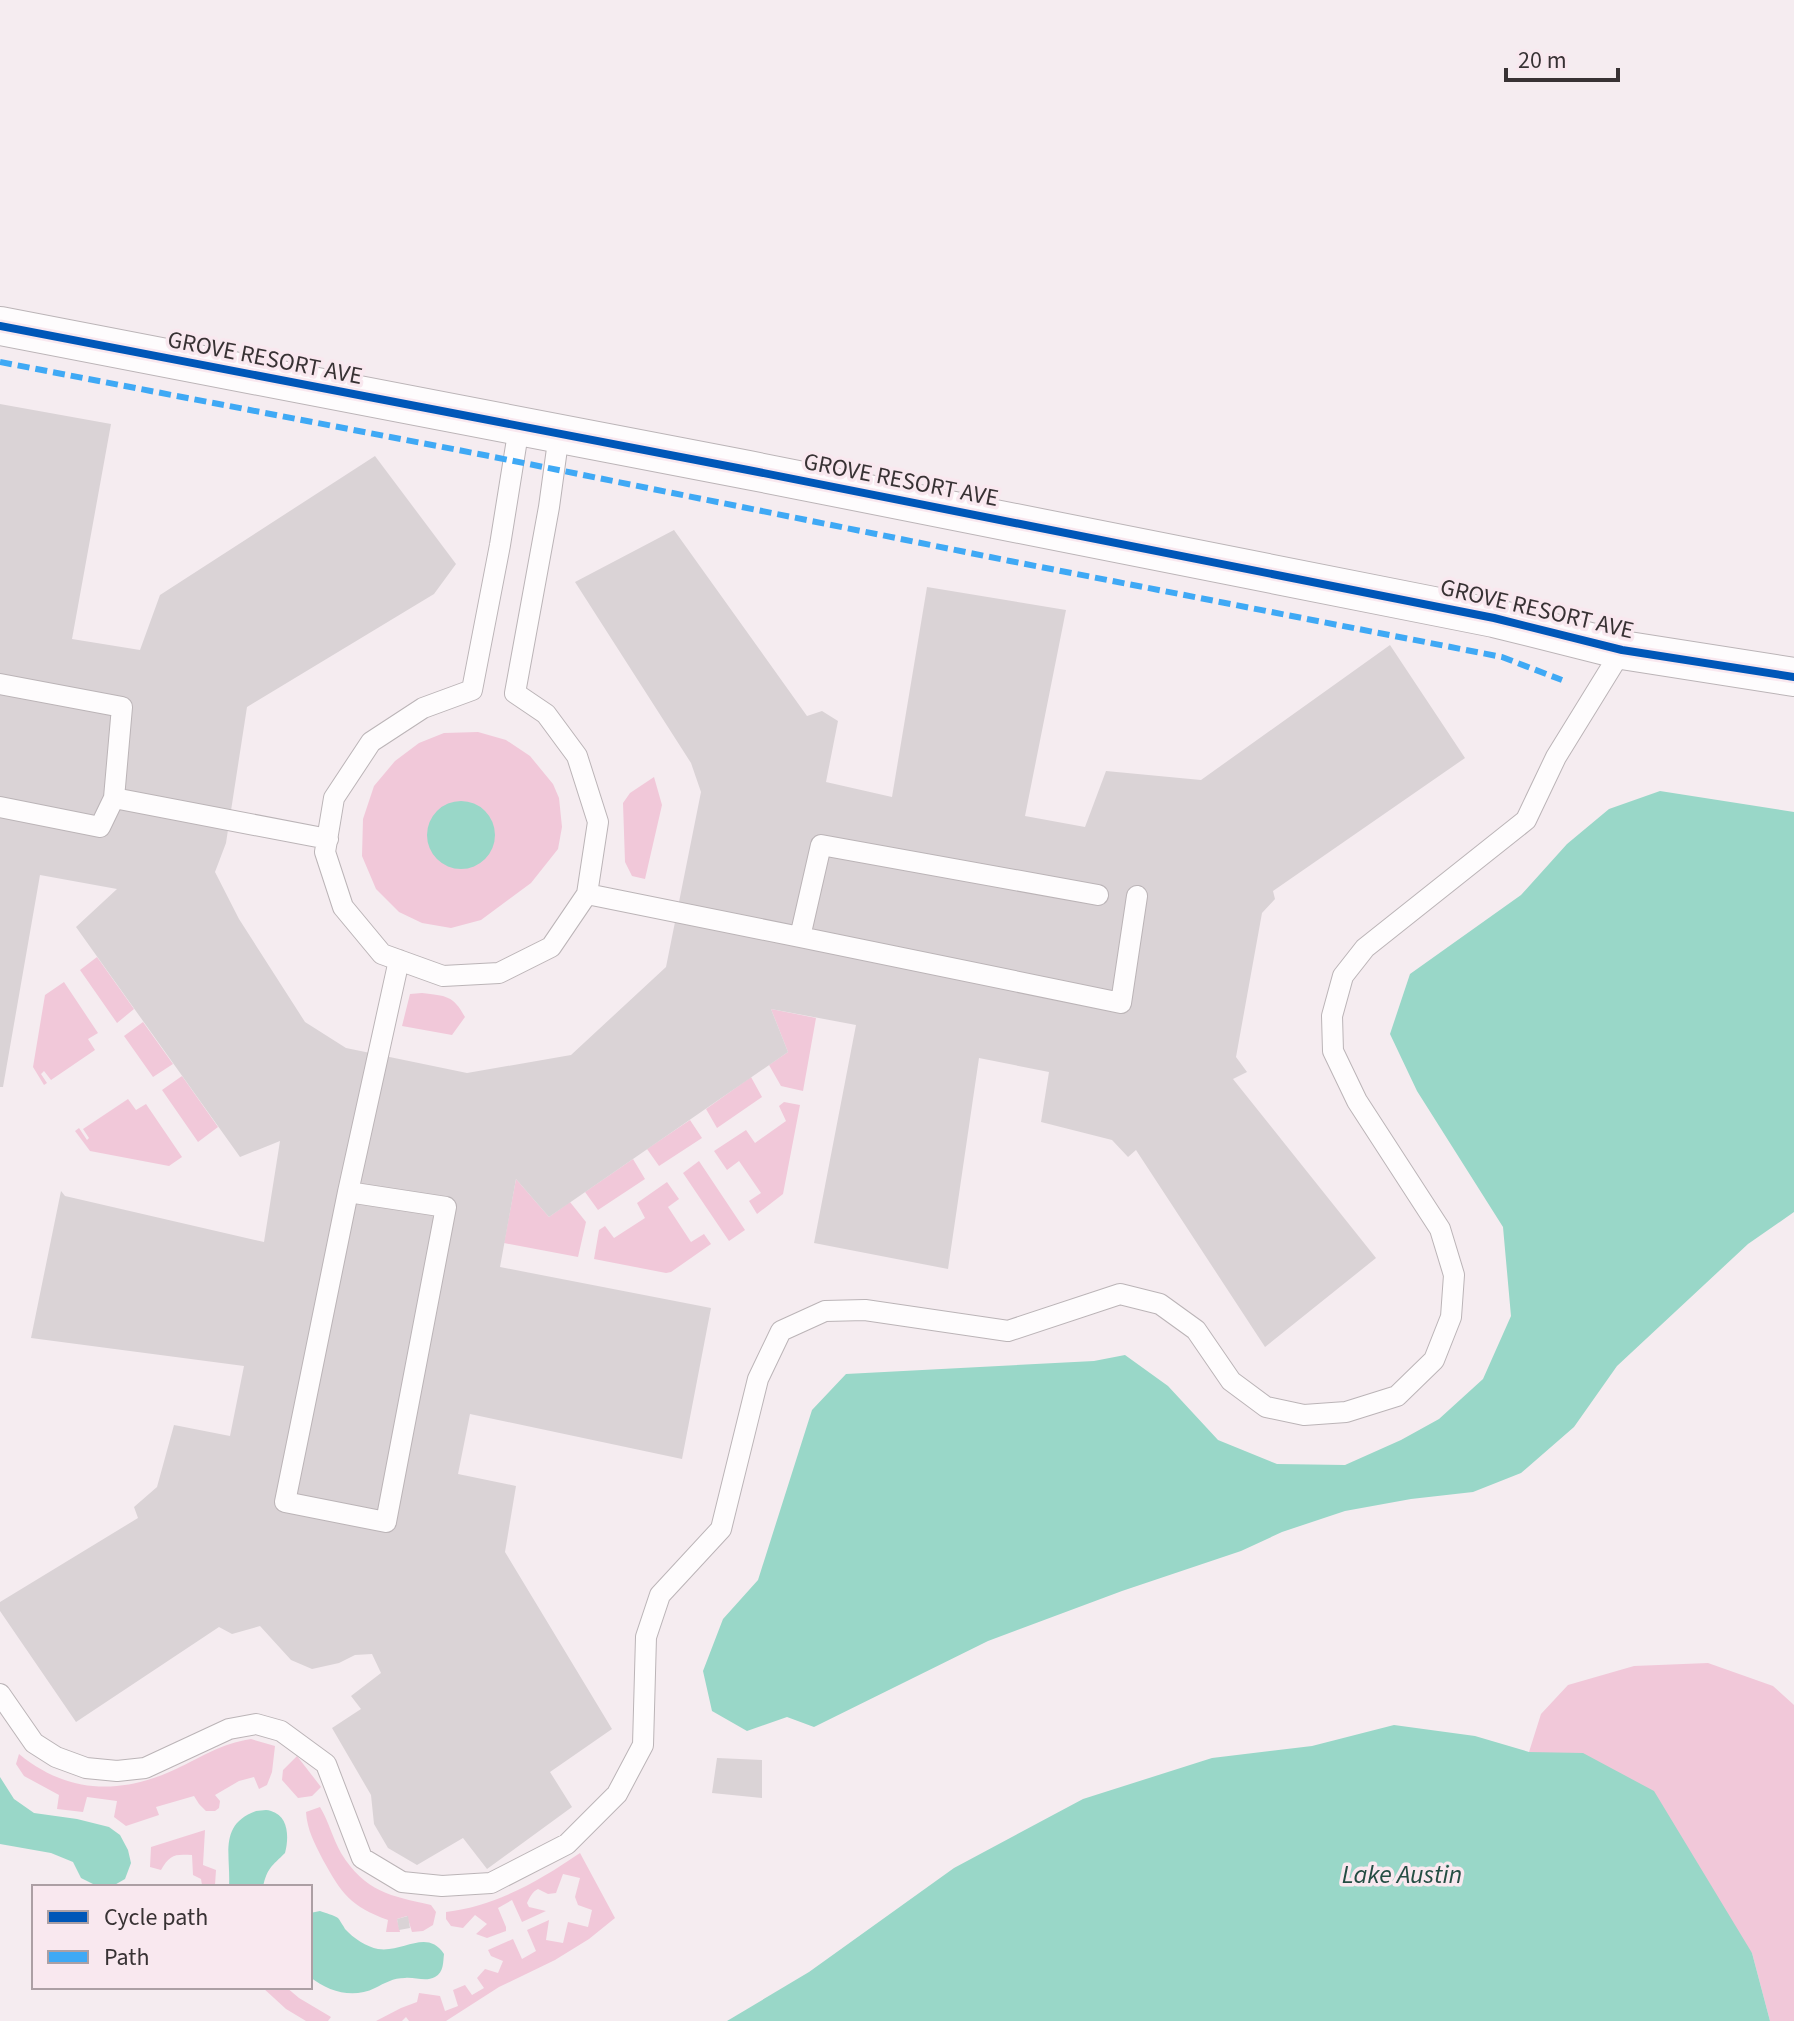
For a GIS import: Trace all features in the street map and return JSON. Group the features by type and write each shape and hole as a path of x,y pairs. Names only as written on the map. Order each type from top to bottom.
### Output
{"street":[{"name":"GROVE RESORT AVE","path":"0,326 1494,618 1622,650 1794,677"}],"lane":[{"path":"519,427 472,690 423,708 371,742 334,798 325,852 343,907 382,954 443,976 499,973 551,947 587,894 598,822 577,756 546,714 515,693 559,434"},
{"path":"0,1694 34,1743 56,1757 86,1768 117,1771 145,1768 229,1729 256,1724 281,1731 326,1764 362,1858 402,1882 442,1886 491,1883 567,1844 617,1794 643,1745 646,1637 660,1595 721,1529 758,1379 781,1331 825,1311 865,1310 1008,1331 1120,1294 1160,1304 1196,1330 1231,1381 1266,1407 1304,1415 1346,1412 1397,1396 1434,1360 1451,1317 1454,1275 1440,1229 1357,1101 1333,1051 1332,1016 1343,976 1365,948 1526,820 1556,757 1622,650"},
{"path":"0,684 122,707 114,798 100,827 0,807"},
{"path":"114,798 328,839"},
{"path":"800,937 821,845 1098,895"},
{"path":"587,894 1121,1003 1137,896"},
{"path":"348,1192 446,1207 386,1522 285,1502 348,1192 399,960"}],"shaded area":[{"path":"478,732 506,740 530,756 553,784 559,798 562,827 558,849 531,883 481,920 451,928 422,923 399,912 376,889 362,856 363,819 374,786 395,761 419,743 444,733"},
{"path":"654,777 662,805 645,879 632,876 625,862 623,803 630,793"},
{"path":"97,957 134,1009 117,1023 80,970"},
{"path":"64,982 98,1033 88,1039 95,1050 51,1080 44,1071 41,1074 47,1083 44,1085 33,1067 45,995"},
{"path":"410,994 448,998 457,1004 465,1017 452,1035 402,1026"},
{"path":"771,1009 816,1018 803,1091 781,1086 769,1065 788,1052"},
{"path":"143,1022 173,1064 153,1077 124,1036"},
{"path":"182,1076 218,1127 198,1142 162,1090"},
{"path":"751,1077 762,1097 717,1128 706,1109"},
{"path":"128,1099 136,1110 146,1104 182,1157 169,1166 90,1151 75,1131 79,1128 87,1140 89,1138 83,1129"},
{"path":"784,1102 800,1105 783,1194 757,1214 749,1201 761,1193 739,1161 727,1170 714,1151 746,1130 755,1143 786,1121 779,1106"},
{"path":"690,1120 702,1138 659,1166 647,1149"},
{"path":"633,1159 645,1179 598,1210 585,1192"},
{"path":"699,1161 745,1230 729,1241 683,1173"},
{"path":"516,1179 549,1217 570,1202 586,1222 578,1257 504,1243"},
{"path":"667,1182 679,1199 668,1207 691,1242 704,1234 711,1244 666,1273 594,1259 599,1230 605,1226 614,1238 645,1218 637,1203"},
{"path":"1708,1663 1773,1686 1794,1705 1794,2021 1770,2021 1752,1953 1529,1752 1541,1714 1568,1685 1634,1666"},
{"path":"251,1739 275,1746 267,1785 259,1789 254,1777 239,1781 215,1795 220,1801 215,1811 206,1811 194,1796 156,1807 159,1815 126,1826 114,1817 117,1801 87,1797 83,1812 57,1809 59,1795 24,1776 16,1764 19,1754 56,1777 75,1783 115,1786 155,1777 221,1747"},
{"path":"297,1756 321,1787 312,1796 298,1798 282,1780 283,1770"},
{"path":"320,1807 350,1866 380,1890 431,1905 436,1912 433,1925 423,1931 412,1932 407,1916 397,1919 400,1932 386,1932 388,1920 364,1910 348,1898 330,1872 310,1831 306,1812"},
{"path":"205,1830 203,1865 216,1870 215,1885 202,1885 201,1879 193,1875 192,1855 174,1856 161,1870 150,1867 151,1847"},
{"path":"580,1853 615,1918 555,1960 499,1987 446,2021 409,2021 406,2017 402,2021 376,2021 417,2002 419,1993 440,1996 445,2011 458,2006 453,1990 465,1985 472,1995 484,1988 477,1978 485,1969 498,1973 503,1961 491,1956 488,1950 513,1939 522,1959 536,1951 527,1930 549,1920 546,1940 563,1943 568,1922 588,1927 592,1910 578,1905 575,1897 580,1878 563,1874 556,1893 548,1894 538,1889 527,1903 529,1907 546,1911 522,1922 512,1900 498,1908 506,1931 487,1938 476,1934 487,1924 475,1915 463,1928 451,1926 446,1919 446,1912 482,1904 516,1891"},
{"path":"264,1989 288,1989 331,2017 328,2021 306,2021 286,2009"}],"water":[{"path":"1660,791 1794,812 1794,1212 1748,1244 1617,1366 1574,1427 1521,1473 1473,1492 1345,1511 1282,1532 1241,1551 988,1641 814,1727 787,1717 747,1731 712,1711 703,1671 723,1619 758,1580 812,1410 846,1374 1094,1361 1125,1355 1168,1386 1218,1440 1277,1464 1345,1465 1439,1419 1483,1379 1511,1316 1503,1227 1417,1091 1390,1034 1410,974 1521,895 1567,844 1609,809"},
{"path":"461,801 485,811 495,835 485,859 461,869 437,859 427,835 437,811"},
{"name":"Lake Austin","path":"1394,1725 1475,1736 1529,1752 1583,1753 1654,1791 1752,1953 1770,2021 727,2021 809,1972 954,1868 1083,1799 1212,1758 1312,1746"},
{"path":"0,1777 14,1799 34,1813 109,1827 120,1835 131,1863 125,1879 114,1885 95,1885 81,1878 73,1862 51,1853 0,1844"},
{"path":"269,1810 284,1823 287,1834 285,1853 268,1871 264,1885 229,1885 229,1842 236,1824 256,1811"},
{"path":"320,1911 338,1918 352,1936 374,1948 387,1949 422,1942 437,1946 444,1954 442,1970 432,1978 397,1979 358,1993 325,1987 312,1978 312,1913"}],"building":[{"path":"0,404 111,424 72,639 140,650 160,595 375,456 456,564 434,594 247,707 226,843 215,872 239,919 305,1022 346,1048 467,1073 571,1055 666,967 701,792 691,763 575,582 674,530 807,716 822,711 838,721 826,782 892,797 927,587 1066,610 1025,816 1085,827 1106,771 1201,780 1390,645 1465,758 1273,891 1275,899 1262,913 1236,1057 1247,1072 1233,1079 1376,1258 1265,1347 1136,1150 1128,1157 1112,1140 1041,1122 1049,1072 979,1058 948,1269 814,1243 856,1025 771,1009 788,1052 549,1217 516,1179 500,1267 711,1308 682,1459 470,1414 458,1474 516,1486 505,1552 612,1729 550,1772 572,1807 487,1869 463,1838 417,1865 388,1848 374,1824 371,1795 332,1728 361,1709 351,1696 381,1673 372,1654 355,1655 339,1663 312,1669 291,1660 260,1626 232,1634 219,1627 76,1722 0,1611 0,1602 138,1518 134,1507 157,1487 174,1425 230,1436 244,1366 31,1338 61,1191 65,1196 264,1242 280,1141 240,1157 76,927 117,889 40,875 3,1087 0,1087"},
{"path":"717,1758 762,1760 762,1798 712,1793"},
{"path":"408,1916 410,1928 399,1930 397,1919"}],"marked path":[{"path":"0,362 1502,657 1562,680"}],"cycle path":[{"path":"0,326 1494,618 1622,650 1794,677"}]}
